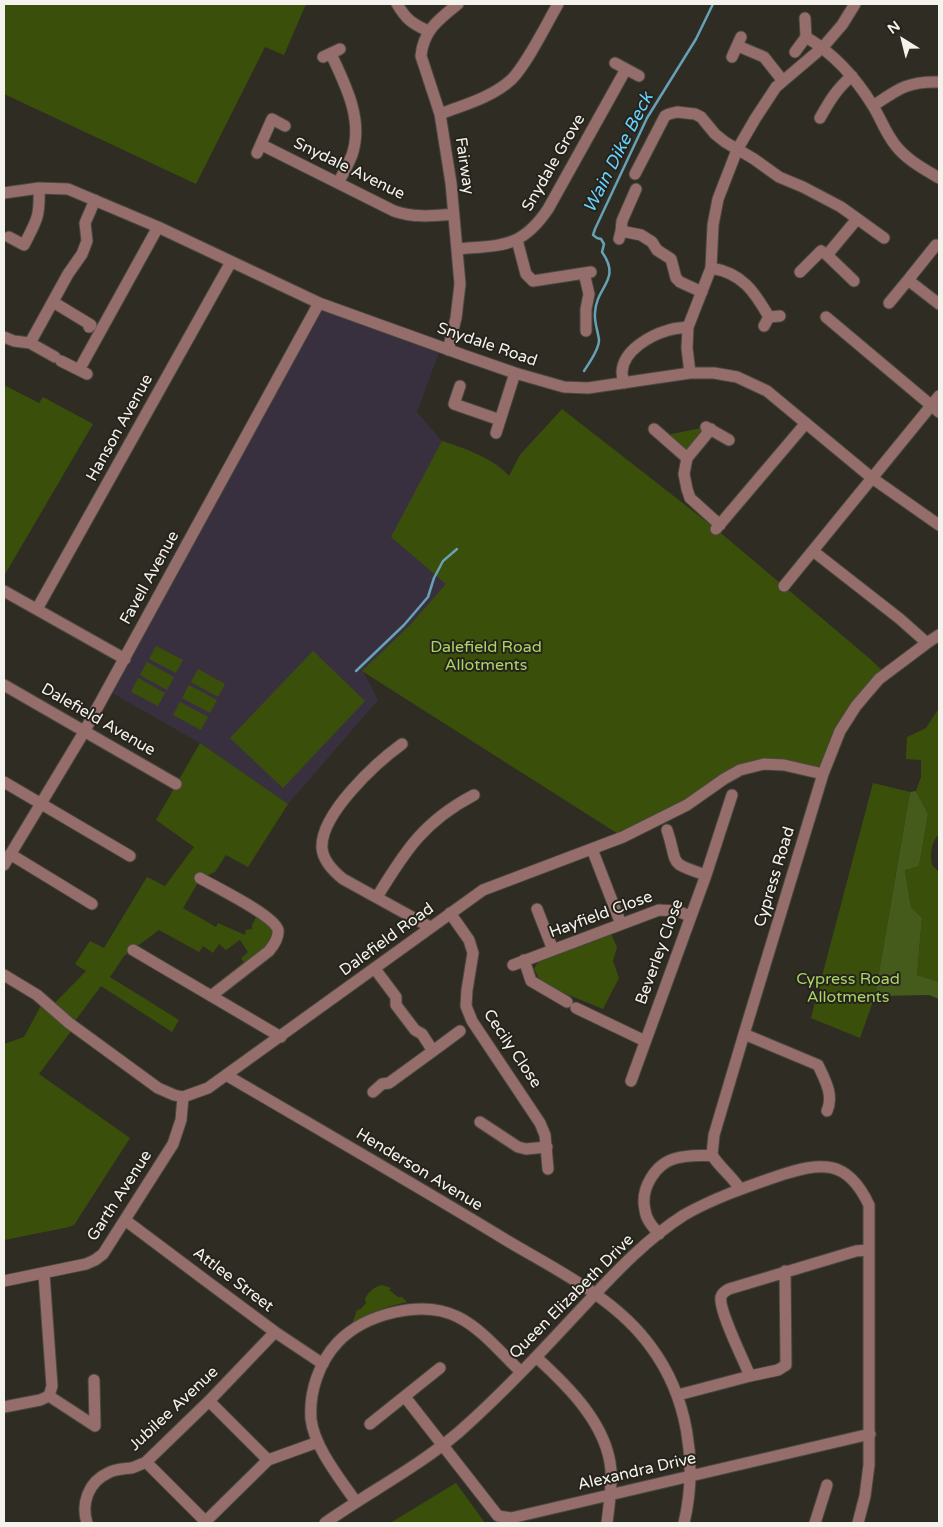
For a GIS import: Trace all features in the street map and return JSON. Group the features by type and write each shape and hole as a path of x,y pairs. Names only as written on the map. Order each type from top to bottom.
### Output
{"street":[{"path":"397,4 405,17 428,31 458,4"},
{"path":"440,114 473,102 496,90 511,79 524,62 558,4"},
{"path":"690,373 687,348 688,327 711,268 713,225 718,199 737,150 764,104 782,81 804,65 823,47 842,25 855,4"},
{"path":"795,52 806,37 805,18"},
{"name":"Fairway","path":"428,31 421,47 421,62 440,114 451,183 460,284 459,302 448,350"},
{"path":"806,37 823,47 852,76 873,106 896,145 906,156 939,178"},
{"path":"732,57 739,41 764,57 782,81"},
{"path":"331,53 351,102 355,135 352,153 338,183"},
{"path":"615,63 639,76"},
{"name":"Snydale Grove","path":"457,249 496,246 518,240 534,228 548,209 626,69"},
{"path":"820,118 830,109 838,89 852,76"},
{"path":"873,106 902,87 913,83 939,82"},
{"path":"686,112 688,99"},
{"path":"635,174 665,116 686,112 701,117 720,139 779,177 841,207 884,238"},
{"name":"Snydale Avenue","path":"285,126 272,119 259,149 408,216 424,217 453,214"},
{"path":"9,236 24,245 38,219 40,210 39,188"},
{"name":"Snydale Road","path":"4,193 39,188 68,189 158,227 319,303 515,373 564,387 588,388 690,373 721,374 737,377 767,391 872,478 939,525"},
{"path":"636,190 622,221 620,235 641,234 652,242 657,250 671,259 676,278 680,282 702,292"},
{"path":"30,343 68,274 78,262 85,248 85,223 96,200"},
{"path":"827,255 857,219"},
{"path":"4,337 14,341 30,343 83,372 158,227"},
{"path":"518,240 526,274 533,281 587,272 589,294 586,309 586,331"},
{"path":"890,302 936,245"},
{"path":"800,272 821,251 854,281"},
{"name":"Hanson Avenue","path":"37,610 231,262"},
{"path":"711,268 730,273 745,284 758,298 771,320"},
{"path":"908,280 939,304"},
{"path":"53,302 90,325 89,327"},
{"name":"Favell Avenue","path":"4,865 84,732 125,659 319,303"},
{"path":"826,317 935,409"},
{"path":"624,383 622,372 625,361 632,350 648,339 670,329 688,327"},
{"path":"496,433 515,373"},
{"path":"460,386 454,404 500,420"},
{"path":"784,586 872,478 935,409 939,396"},
{"path":"729,440 708,428 687,458 684,474 690,498 718,527 806,423"},
{"path":"659,429 687,458"},
{"path":"814,551 900,619 927,643"},
{"path":"4,591 125,659"},
{"name":"Cypress Road","path":"712,1155 714,1135 744,1034 823,774 840,731 856,706 885,674 939,635"},
{"name":"Dalefield Avenue","path":"4,685 176,784"},
{"path":"402,744 362,779 334,814 324,832 322,848 326,861 343,879 430,927"},
{"name":"Dalefield Road","path":"183,1097 208,1088 483,890 623,837 672,813 740,770 764,764 784,765 823,774"},
{"path":"4,782 130,856"},
{"path":"377,897 399,861 426,827 443,813 474,795"},
{"name":"Beverley Close","path":"631,1081 706,875 732,795"},
{"path":"667,830 674,860 680,866 706,875"},
{"path":"592,849 621,924"},
{"path":"10,854 92,904"},
{"path":"200,878 267,916 278,928 275,944 269,951 211,996"},
{"name":"Hayfield Close","path":"645,1041 572,1005 531,981 518,963 659,910 677,911 690,916"},
{"name":"Cecily Close","path":"450,913 470,940 473,953 466,1006 472,1021 540,1122 545,1135 548,1169"},
{"path":"537,916 553,950"},
{"path":"132,950 281,1037"},
{"path":"375,968 396,997 396,1004 433,1050"},
{"path":"4,975 37,995 69,1023 158,1088 183,1097"},
{"path":"373,1092 382,1084 389,1083 460,1031"},
{"path":"744,1034 818,1065 829,1090 829,1106 827,1111"},
{"name":"Henderson Avenue","path":"226,1075 467,1216 595,1294 633,1326 651,1347 678,1395 686,1421 690,1449 690,1476 689,1496 684,1523"},
{"name":"Garth Avenue","path":"4,1281 86,1264 103,1254 173,1144 181,1120 183,1097"},
{"path":"480,1122 518,1147 526,1149 547,1147"},
{"path":"659,1234 650,1223 645,1212 644,1200 646,1187 653,1174 664,1164 676,1158 712,1155 740,1189"},
{"name":"Queen Elizabeth Drive","path":"325,1523 340,1519 356,1502 444,1444 536,1358 618,1270 659,1234 697,1208 740,1189 812,1166 822,1166 843,1172 857,1184 869,1205 870,1434 867,1483 858,1523"},
{"name":"Attlee Street","path":"125,1220 276,1332 323,1364"},
{"path":"750,1376 723,1312 721,1298 723,1292 785,1271 856,1251 869,1250"},
{"path":"678,1395 778,1370 786,1364 785,1271"},
{"path":"44,1274 52,1386 50,1396"},
{"path":"356,1502 327,1459 318,1442 311,1421 313,1388 323,1364 339,1341 364,1324 380,1317 418,1308 442,1311 457,1316 469,1323 520,1372"},
{"name":"Jubilee Avenue","path":"87,1523 84,1512 85,1501 97,1480 108,1472 133,1467 146,1462 276,1332"},
{"path":"536,1358 571,1391 594,1423 605,1445 610,1468 611,1494 607,1523"},
{"path":"370,1424 440,1368"},
{"path":"50,1396 95,1426 94,1380"},
{"path":"4,1406 40,1400 50,1396"},
{"name":"Alexandra Drive","path":"405,1396 444,1444 497,1520 870,1434"},
{"path":"209,1401 268,1460"},
{"path":"146,1462 205,1522 268,1460 318,1442"},
{"path":"815,1523 827,1485"}],"shaded area":[{"path":"319,303 441,347 417,412 442,441 466,449 498,465 509,476 520,455 542,430 447,584 410,625 363,671 378,700 288,804 200,743 107,690"}],"green space":[{"path":"4,4 306,4 284,55 265,47 196,184 4,94"},
{"path":"4,385 39,403 43,397 93,424 4,576"},
{"name":"Dalefield Road Allotments","path":"562,409 716,529 885,673 856,706 823,774 784,765 740,770 623,837 362,671 410,625 446,584 391,537 442,441 486,459 509,476 520,455"},
{"path":"706,427 687,458 662,436"},
{"path":"156,646 183,660 176,673 149,659"},
{"path":"313,651 365,701 283,788 230,738"},
{"path":"147,662 174,677 167,690 140,675"},
{"path":"198,669 225,684 218,697 191,682"},
{"path":"138,678 165,693 158,706 131,692"},
{"path":"189,685 217,700 210,713 182,698"},
{"path":"180,702 208,717 201,730 173,715"},
{"path":"939,708 939,834 933,845 931,857 932,865 939,872 939,982 917,975 922,918 911,907 905,869 919,866 928,814 916,791 921,777 921,760 906,759 907,737 926,728"},
{"path":"200,743 288,804 248,867 226,855 215,872 200,879 183,908 216,927 218,923 245,935 246,930 252,929 252,925 259,912 278,936 247,967 241,958 248,952 240,940 226,950 219,944 213,953 203,946 199,952 159,930 124,956 110,977 179,1020 172,1032 101,986 72,1025 74,1027 39,1074 130,1138 74,1225 4,1240 4,1044 24,1037 44,1000 51,1007 86,971 75,964 90,941 104,948 147,877 165,886 194,847 156,820"},
{"name":"Cypress Road Allotments","path":"873,783 910,792 875,996 860,1038 811,1018"},
{"path":"916,791 928,814 919,866 905,870 911,907 922,918 917,975 939,982 939,999 929,995 875,996 910,792"},
{"path":"611,934 617,947 613,961 619,978 603,1009 542,984 534,969 538,962"},
{"path":"382,1285 391,1288 389,1290 407,1302 378,1310 352,1324 357,1310 361,1309 366,1303 365,1299 368,1294 374,1288"},
{"path":"456,1483 485,1523 390,1523"}],"waterway":[{"name":"Wain Dike Beck","path":"584,371 599,344 595,320 596,304 609,276 607,262 602,252 604,244 601,239 593,235 595,229 647,118 696,39 713,4"},
{"path":"356,671 404,625 428,597 434,578 443,561 457,549"}]}
